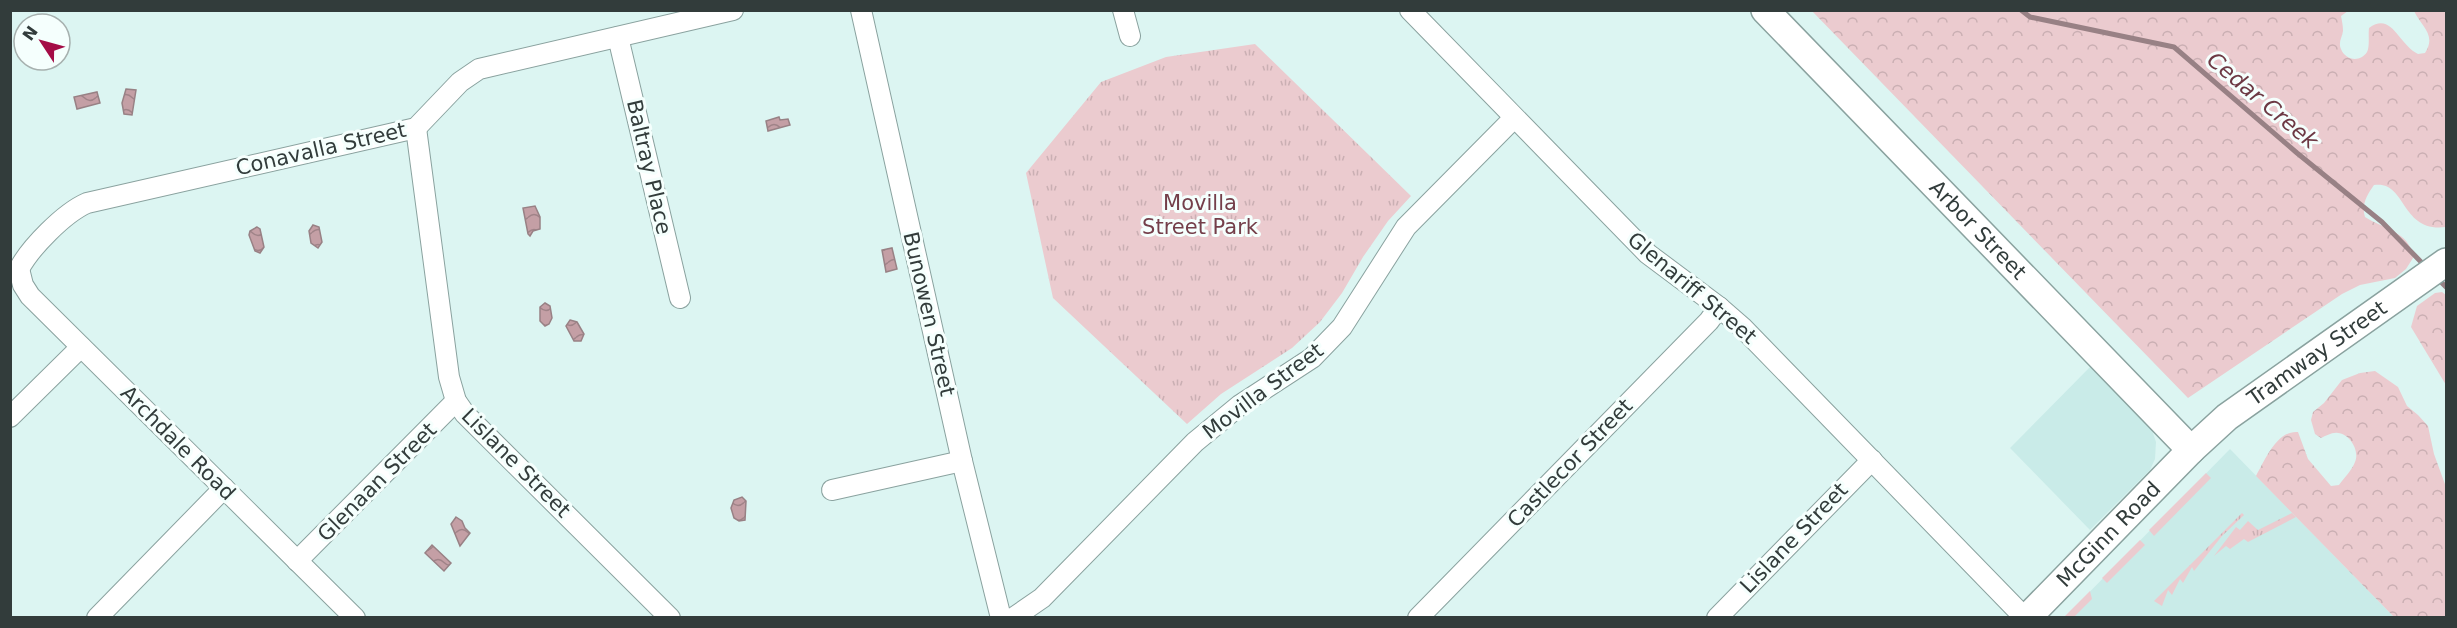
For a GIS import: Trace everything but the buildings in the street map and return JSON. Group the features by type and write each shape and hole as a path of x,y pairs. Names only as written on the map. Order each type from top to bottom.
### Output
{"street":[{"name":"Conavalla Street","path":"15,268 64,218 87,203 416,128 460,82 479,69 733,10"},
{"name":"Bunowen Street","path":"861,10 962,461 1001,618"},
{"path":"1123,10 1130,36"},
{"name":"Glenariff Street","path":"1410,10 1648,255 1719,307 2026,618"},
{"name":"Arbor Street","path":"1765,10 2192,450"},
{"name":"Baltray Place","path":"618,37 680,298"},
{"name":"Movilla Street","path":"1013,618 1042,598 1195,442 1240,405 1312,358 1342,327 1406,227 1514,118"},
{"name":"Lislane Street","path":"416,128 449,377 456,401 465,414 670,618"},
{"name":"Tramway Street","path":"2192,450 2228,417 2446,262"},
{"name":"Archdale Road","path":"15,268 30,296 355,618"},
{"name":"Castlecor Street","path":"1418,618 1709,321 1719,307"},
{"path":"10,417 81,347"},
{"name":"Glenaan Street","path":"297,561 456,401"},
{"name":"McGinn Road","path":"2026,618 2192,450"},
{"name":"Lislane Street","path":"1717,618 1872,460"},
{"path":"832,490 962,461"},
{"path":"97,618 224,488"}],"shaded area":[{"path":"2091,366 2152,430 2156,442 2155,459 2150,470 2090,530 2010,448"},
{"path":"2230,449 2394,617 2064,618"}],"green space":[{"path":"1812,11 2348,11 2341,16 2343,31 2340,47 2346,56 2357,59 2367,52 2369,28 2384,23 2395,31 2411,49 2418,54 2425,53 2429,36 2414,11 2446,11 2446,227 2431,227 2420,222 2393,190 2385,186 2374,185 2364,204 2365,217 2395,232 2407,242 2413,258 2406,269 2395,278 2360,285 2342,294 2188,398"},
{"name":"Movilla Street Park","path":"1255,44 1411,196 1388,221 1342,293 1320,322 1292,348 1221,394 1187,424 1053,298 1026,173 1101,82 1166,57"},
{"path":"2442,292 2446,295 2446,385 2411,327 2417,306 2435,293"},
{"path":"2375,371 2398,387 2407,406 2428,426 2434,454 2446,487 2446,617 2394,617 2256,476 2272,447 2284,436 2298,432 2308,459 2331,486 2339,485 2355,462 2355,448 2342,434 2334,433 2321,438 2315,434 2311,420 2313,412 2324,403 2342,380 2360,373"},
{"path":"2206,473 2211,478 2154,536 2149,530"},
{"path":"2242,513 2244,515 2222,536 2194,571 2192,567 2183,583 2180,579 2172,595 2168,590 2162,606 2154,601"},
{"path":"2292,513 2296,517 2248,542 2244,539 2230,549 2226,546 2214,556 2236,527 2240,530 2248,521 2258,530"},
{"path":"2140,540 2145,545 2107,583 2102,578"},
{"path":"2090,591 2092,599 2074,617 2064,617"}],"water":[{"path":"126,89 136,90 132,115 124,114 122,103"},
{"path":"97,92 100,103 77,109 74,97"},
{"path":"779,117 780,120 788,119 790,125 768,131 766,121"},
{"path":"535,206 540,217 540,229 533,231 530,236 523,208"},
{"path":"313,225 319,227 322,242 318,248 311,243 309,231"},
{"path":"257,227 260,229 264,247 260,253 255,251 249,235 250,231"},
{"path":"892,248 897,269 886,272 882,250"},
{"path":"545,303 550,306 552,318 545,326 540,321 540,307"},
{"path":"570,320 577,322 584,334 581,341 574,341 566,326"},
{"path":"742,497 746,501 745,520 739,521 734,518 731,508 734,500"},
{"path":"456,517 462,521 470,533 460,546 451,524"},
{"path":"432,545 451,563 444,571 425,553"}],"waterway":[{"name":"Cedar Creek","path":"2021,10 2030,17 2174,47 2297,153 2382,222 2426,267"},
{"name":"Cedar Creek","path":"2437,278 2446,287"}]}
